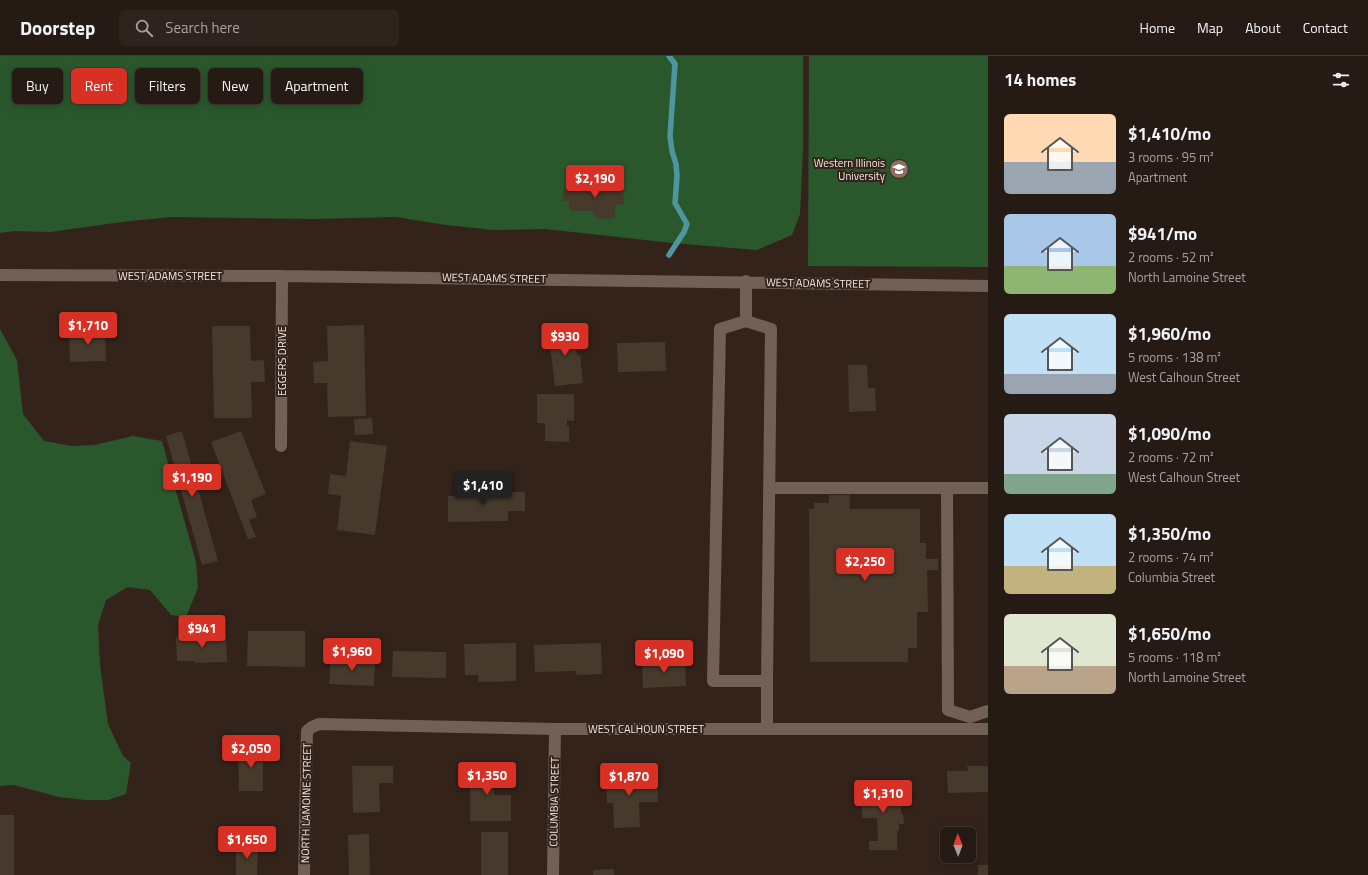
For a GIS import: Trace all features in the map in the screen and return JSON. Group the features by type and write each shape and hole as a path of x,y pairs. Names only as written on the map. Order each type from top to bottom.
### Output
{"street":[{"name":"WEST ADAMS STREET","path":"0,275 282,276 988,286"},
{"name":"EGGERS DRIVE","path":"281,446 282,276"},
{"path":"746,282 746,321"},
{"path":"767,681 714,681 720,329 746,321 771,330 767,729"},
{"path":"769,488 988,488"},
{"path":"947,488 948,710 970,723 988,711"},
{"name":"WEST CALHOUN STREET","path":"307,731 319,724 555,729 767,729 970,723 988,729"},
{"name":"COLUMBIA STREET","path":"553,875 555,729"},
{"name":"NORTH LAMOINE STREET","path":"304,875 307,731"}],"green space":[{"path":"0,56 803,56 803,151 800,214 792,235 757,250 672,243 545,229 493,230 446,225 396,217 315,219 171,217 50,232 15,231 0,233"},
{"name":"Western Illinois University","path":"809,56 988,56 988,267 808,266"},
{"path":"0,329 17,360 23,414 44,441 72,446 94,445 133,436 162,441 196,562 198,588 186,617 171,615 150,590 128,587 106,600 98,625 100,665 108,724 123,756 131,763 126,794 108,800 86,800 59,797 14,785 0,786"}],"building":[{"path":"623,184 624,204 615,205 615,218 599,219 599,217 594,217 593,211 570,211 569,201 563,201 563,189 570,189 570,185"},
{"path":"364,325 366,416 328,417 327,383 314,383 313,362 328,361 327,326"},
{"path":"212,326 250,326 251,361 264,360 265,382 251,382 252,418 214,418"},
{"path":"573,327 577,356 580,355 583,383 555,386 548,330"},
{"path":"105,331 106,361 70,362 69,332"},
{"path":"665,342 666,371 618,372 617,343"},
{"path":"848,365 867,365 868,388 875,388 876,411 849,412"},
{"path":"537,394 574,394 574,421 567,420 567,426 569,426 569,442 545,441 545,423 537,423"},
{"path":"372,418 373,434 355,435 354,419"},
{"path":"182,431 218,561 202,565 166,436"},
{"path":"241,431 266,494 251,500 257,517 249,520 256,537 248,539 211,442"},
{"path":"350,441 387,446 375,535 337,530 341,496 328,494 330,474 346,476"},
{"path":"457,484 469,484 470,493 493,492 493,496 503,496 503,492 525,492 525,511 508,511 508,521 448,522 448,496 457,496"},
{"path":"829,495 850,495 850,509 920,509 920,543 926,543 926,559 938,559 938,570 927,570 928,612 917,612 917,648 908,648 908,662 810,662 809,509 814,509 814,503 829,503"},
{"path":"248,631 305,631 305,667 247,666"},
{"path":"226,636 227,662 194,663 194,661 177,661 176,637"},
{"path":"516,643 516,681 478,682 478,675 465,675 464,644"},
{"path":"601,643 602,674 576,675 576,671 535,672 534,645"},
{"path":"393,651 446,652 446,678 392,677"},
{"path":"331,658 375,660 374,686 329,684"},
{"path":"685,661 686,686 643,688 642,662"},
{"path":"238,747 263,747 263,791 239,791"},
{"path":"470,763 493,763 494,795 511,795 511,821 470,821"},
{"path":"352,766 393,766 393,783 379,783 380,812 353,813"},
{"path":"967,766 988,766 988,792 948,793 947,771 968,771"},
{"path":"606,773 639,773 639,778 657,777 658,802 639,802 640,827 614,828 613,803 607,803"},
{"path":"861,786 901,786 901,814 903,814 904,824 899,824 899,831 897,831 897,850 869,850 869,841 878,841 877,818 862,818"},
{"path":"0,815 14,815 14,875 0,875"},
{"path":"481,832 508,832 508,875 481,875"},
{"path":"369,834 370,875 349,875 348,835"},
{"path":"236,845 258,845 257,875 236,875"},
{"path":"978,865 988,865 988,875 978,875"},
{"path":"614,869 614,875 593,875 593,870"}],"waterway":[{"path":"669,56 675,64 670,136 677,176 675,203 687,224 684,232 669,255"}],"place":[{"name":"Western Illinois University","path":"899,169"}]}
